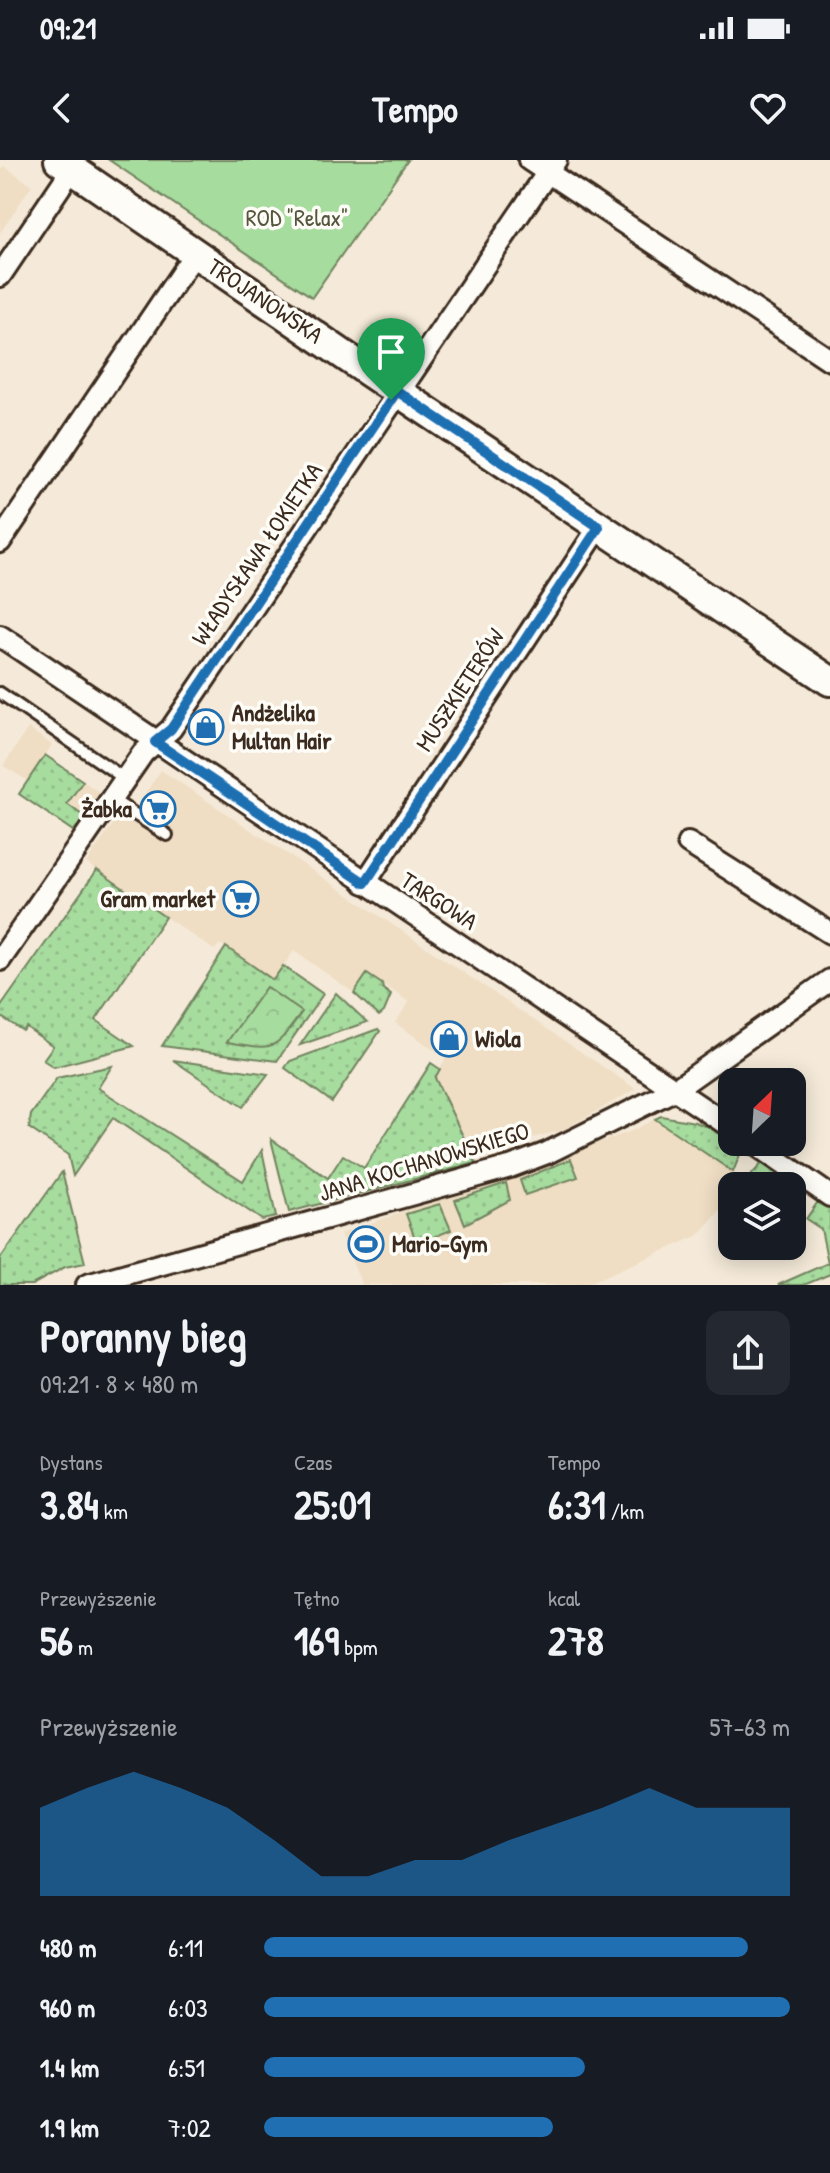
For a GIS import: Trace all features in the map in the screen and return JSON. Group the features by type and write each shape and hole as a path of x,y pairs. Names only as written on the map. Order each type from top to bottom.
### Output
{"street":[{"path":"529,160 552,166 830,360"},
{"path":"0,276 66,164"},
{"name":"TROJANOWSKA","path":"66,164 397,391 830,681"},
{"name":"WŁADYSŁAWA ŁOKIETKA","path":"0,960 143,753 171,729 552,166"},
{"path":"0,542 195,253"},
{"name":"MUSZKIETERÓW","path":"365,883 599,527"},
{"name":"TARGOWA","path":"0,636 718,1118"},
{"path":"688,843 830,933"},
{"name":"JANA KOCHANOWSKIEGO","path":"87,1285 510,1167 547,1153 676,1089 830,980"},
{"path":"772,1156 830,1196"}],"lane":[{"path":"0,693 125,779"},
{"path":"111,799 167,835"}],"shaded area":[{"path":"4,166 32,185 0,233 0,171"},
{"path":"28,728 52,745 28,781 3,766"},
{"path":"161,770 636,1089 563,1130 473,1154 434,1078 446,1058 395,1023 409,1002 367,974 354,993 294,951 273,980 220,944 214,950 86,863 123,810 131,814"},
{"path":"83,781 103,795 86,818 67,804"},
{"path":"655,1119 733,1172 718,1172 718,1213 698,1236 584,1285 362,1285 340,1234 629,1132"}],"green space":[{"name":"ROD \"Relax\"","path":"109,160 408,160 312,297"},
{"path":"45,755 83,781 67,804 86,818 76,833 19,794"},
{"path":"97,870 165,917 96,1020 134,1046 54,1067 43,1060 53,1046 26,1027 23,1031 0,1016 0,1008"},
{"path":"226,947 273,980 283,966 323,994 277,1061 162,1046"},
{"path":"367,974 391,995 379,1016 354,993"},
{"path":"266,987 302,1012 285,1035 272,1045 265,1047 227,1042"},
{"path":"336,993 367,1022 300,1045"},
{"path":"378,1029 380,1031 332,1102 285,1068 290,1061"},
{"path":"173,1060 268,1074 243,1107"},
{"path":"431,1063 440,1069 435,1078 476,1163 289,1212 271,1139 328,1178 343,1155 364,1168"},
{"path":"112,1066 98,1088 243,1181 262,1150 276,1217 262,1220 113,1118 73,1176 68,1155 29,1128 31,1115 57,1078"},
{"path":"661,1116 705,1126 709,1122 718,1130 718,1156 739,1156 733,1172 655,1119"},
{"path":"571,1159 578,1177 525,1195 520,1180"},
{"path":"764,1161 780,1172 754,1172"},
{"path":"62,1172 85,1263 65,1267 32,1285 0,1285 0,1259"},
{"path":"506,1183 510,1200 465,1224 455,1200"},
{"path":"822,1201 830,1207 830,1274 804,1285 778,1285 828,1263 821,1229 806,1219 817,1203"},
{"path":"440,1204 451,1230 417,1244 406,1214"}],"place":[{"name":"Andżelika Multan Hair","path":"206,727"},
{"name":"Żabka","path":"158,809"},
{"name":"Gram market","path":"241,899"},
{"name":"Wiola","path":"449,1039"},
{"name":"Mario-Gym","path":"366,1244"}],"route":[{"path":"397,391 599,527 365,883 155,742 171,729 391,400 397,391"}]}
